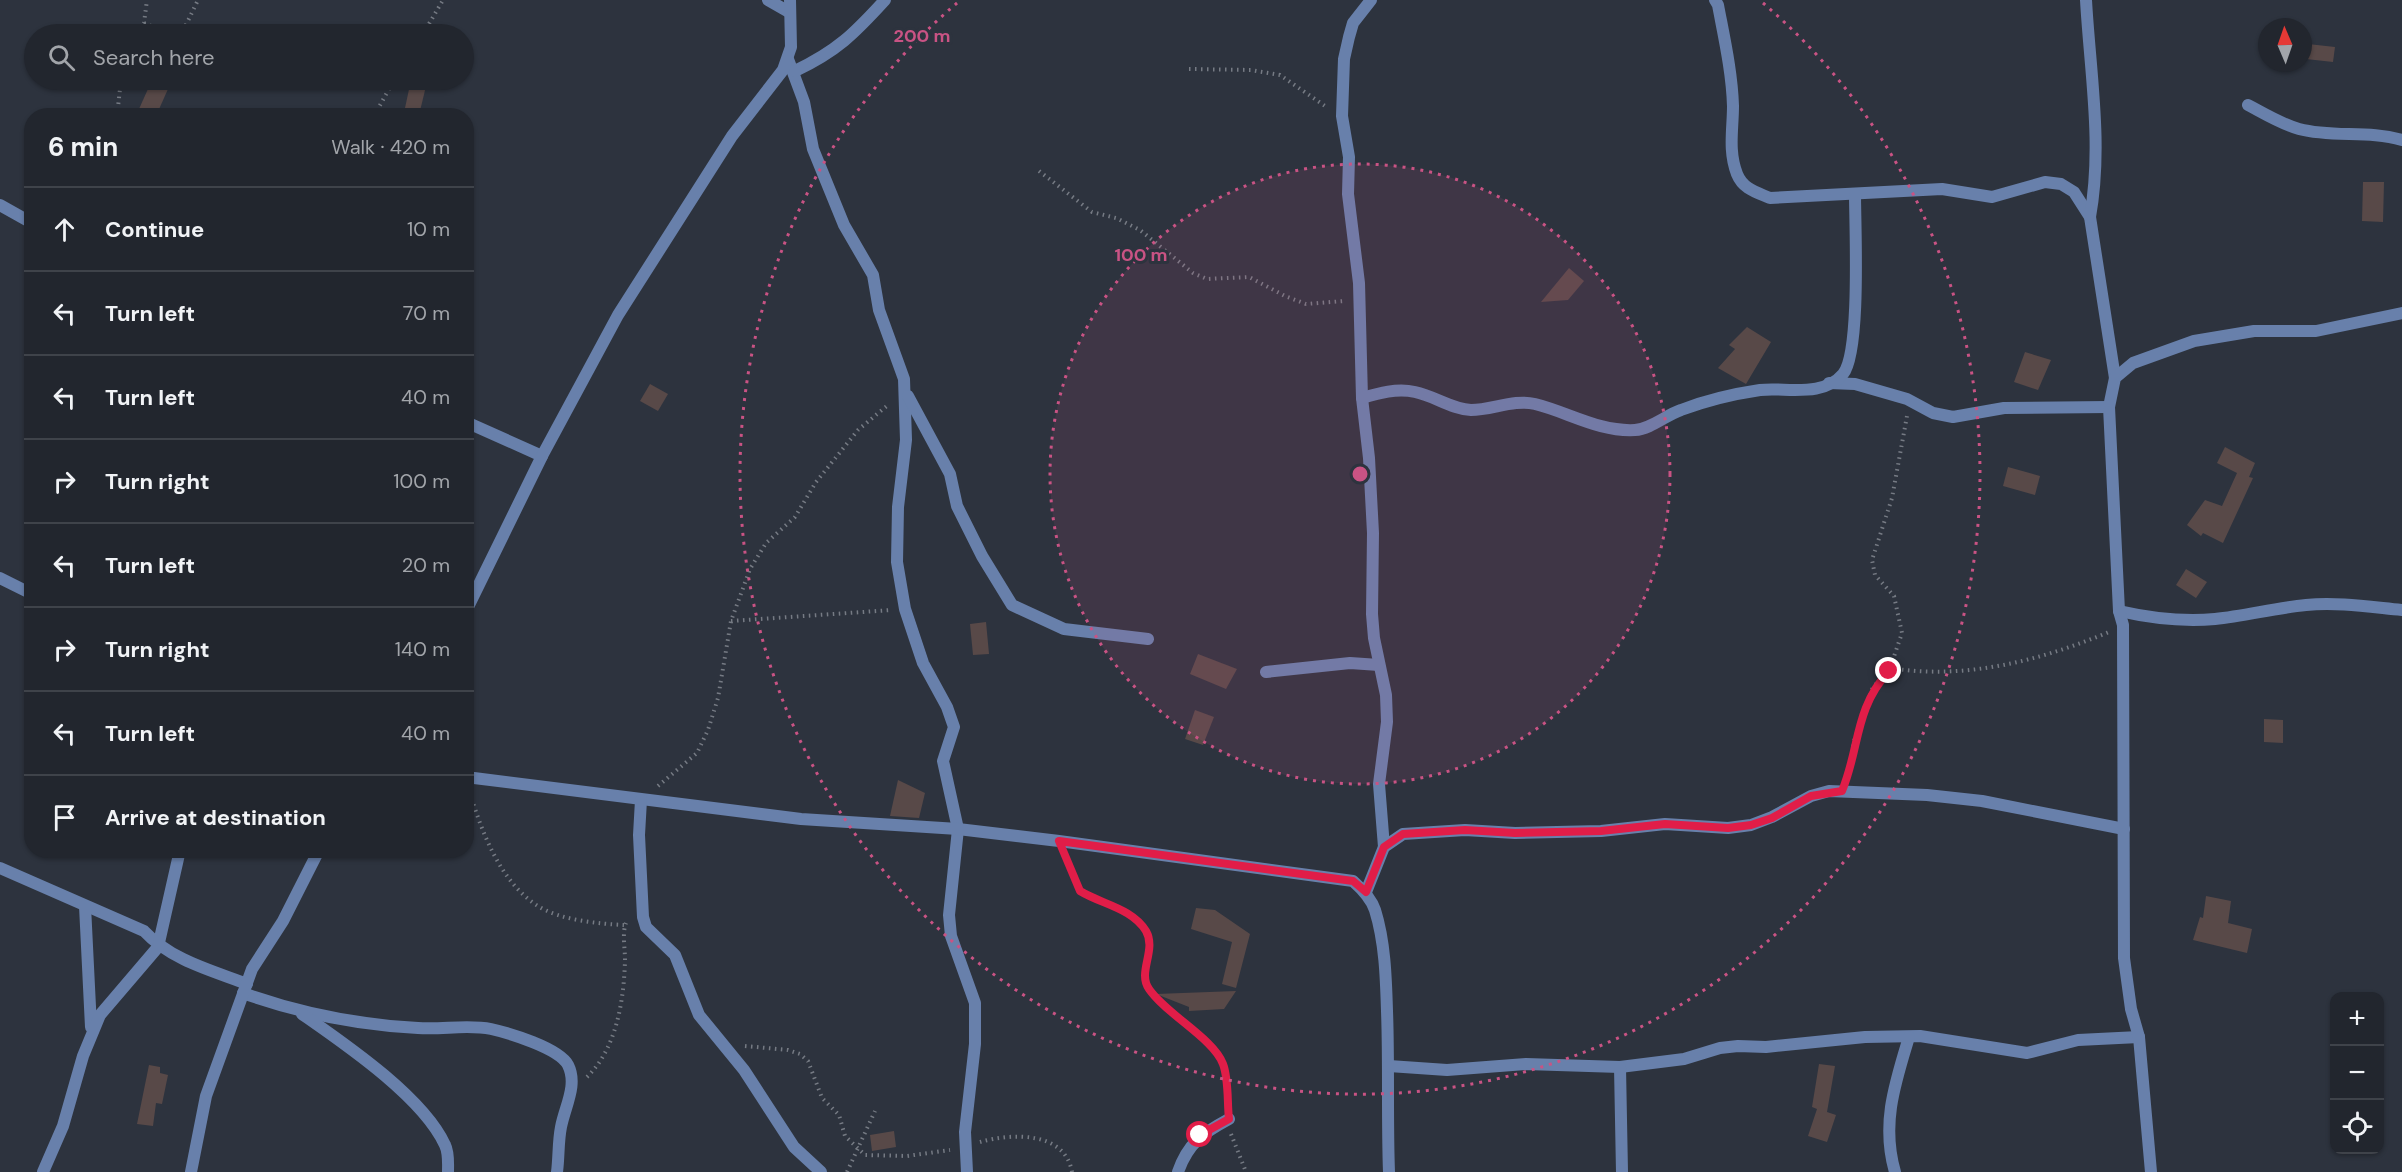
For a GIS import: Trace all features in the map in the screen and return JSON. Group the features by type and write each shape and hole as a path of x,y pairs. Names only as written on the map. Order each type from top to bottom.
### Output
{"street":[{"path":"474,595 542,456 618,315 732,136 758,105 788,59 792,31 789,6 768,0"},
{"path":"795,71 827,56 850,38 885,0"},
{"path":"1366,892 1384,847 1379,784 1387,722 1386,695 1372,614 1373,533 1369,458 1362,398 1359,301 1348,194 1348,157 1342,116 1344,59 1349,37 1353,23 1371,0"},
{"path":"1715,0 1719,4 1733,106 1730,139 1738,175 1746,188 1770,198 1942,189 1992,197 2045,182 2061,184 2074,192 2090,217"},
{"path":"2086,0 2096,140 2096,182 2090,217 2115,378 2109,406 2119,611 2123,624 2124,958 2131,1009 2139,1037 2151,1172"},
{"path":"788,59 795,71 813,149 844,225 873,275 879,310 905,391 950,474 957,506 982,556 1012,605 1064,628 1148,639"},
{"path":"2248,105 2281,124 2301,130 2379,134 2402,140"},
{"path":"1362,398 1399,390 1416,392 1455,407 1472,410 1531,403 1593,424 1637,430 1678,411 1732,394 1769,389 1816,389 1842,375 1849,361 1854,319 1855,194"},
{"path":"0,205 24,218"},
{"path":"2115,378 2133,363 2194,341 2224,334 2254,330 2316,331 2402,313"},
{"path":"1828,383 1855,384 1911,401 1933,413 1953,417 2004,408 2109,406"},
{"path":"905,391 906,440 898,507 897,562 905,609 923,663 947,707 954,727 943,761 958,829 949,915 951,936 975,1003 975,1044 966,1146 967,1172"},
{"path":"474,426 542,456"},
{"path":"0,578 24,590"},
{"path":"2119,611 2141,616 2195,620 2306,605 2334,604 2401,611"},
{"path":"1266,672 1350,663 1379,665"},
{"path":"474,784 801,819 958,829 1353,881 1366,892 1374,909 1381,937 1386,979 1389,1066 1389,1172"},
{"path":"1384,847 1403,834 1465,830 1515,833 1590,832 1665,824 1728,828 1751,825 1772,818 1811,796 1842,791 1927,795 1982,801 2124,829"},
{"path":"641,800 639,836 642,905 646,927 675,955 699,1015 724,1043 794,1147 821,1172"},
{"path":"43,1172 63,1126 92,1033 100,1015 158,946 178,858"},
{"path":"192,1172 206,1096 252,969 283,921 315,858"},
{"path":"0,868 144,931 158,946 184,961 297,1010 352,1048 424,1114 445,1145 448,1172"},
{"path":"85,906 92,1033"},
{"path":"297,1010 418,1028 490,1029 543,1046 556,1054 567,1062 572,1088 561,1124 557,1172"},
{"path":"1389,1066 1447,1070 1526,1064 1620,1067 1684,1059 1719,1048 1766,1047 1865,1037 1931,1036 2008,1052 2027,1053 2078,1040 2139,1037"},
{"path":"1895,1172 1887,1131 1889,1105 1909,1037"},
{"path":"1620,1067 1622,1172"},
{"path":"1178,1172 1192,1143 1200,1135 1229,1119"}],"path":[{"path":"144,23 147,0"},
{"path":"187,24 198,0"},
{"path":"429,24 443,0"},
{"path":"1189,69 1251,70 1280,75 1342,116"},
{"path":"118,108 120,90"},
{"path":"378,108 388,90"},
{"path":"1039,171 1083,206 1140,230 1193,273 1207,279 1250,277 1285,296 1306,304 1359,301"},
{"path":"641,800 698,753 718,698 731,621 750,569 766,543 795,517 816,482 858,430 905,391"},
{"path":"1842,791 1851,768 1854,741 1864,709 1873,687 1890,668 1902,633 1894,596 1875,574 1872,560 1892,498 1911,401"},
{"path":"731,621 905,609"},
{"path":"1890,668 1941,672 2012,664 2078,644 2123,624"},
{"path":"474,799 498,862 512,881 539,907 596,923 624,925"},
{"path":"1059,841 1080,891 1112,905 1146,930 1150,941 1145,971 1148,988 1170,1013 1206,1042 1222,1062 1233,1141 1246,1172"},
{"path":"572,1088 589,1075 607,1048 616,1024 624,984 624,925 642,905"},
{"path":"724,1043 788,1050 800,1054 808,1061 822,1098 839,1116 845,1136 856,1149 865,1155 930,1154 1003,1137 1024,1136 1044,1141 1064,1152 1071,1162 1072,1172"},
{"path":"847,1172 875,1111"}],"building":[{"path":"2312,44 2335,47 2333,62 2312,60"},
{"path":"148,90 168,90 160,108 139,108"},
{"path":"409,90 425,90 421,108 405,108"},
{"path":"2363,182 2384,182 2383,222 2362,221"},
{"path":"1569,268 1584,281 1568,300 1541,302"},
{"path":"1747,327 1771,342 1746,384 1718,368 1735,349 1729,345"},
{"path":"2025,352 2051,360 2038,390 2014,382"},
{"path":"650,384 668,394 658,411 640,401"},
{"path":"2225,447 2255,463 2249,477 2253,478 2223,543 2203,533 2201,536 2187,525 2205,500 2222,506 2237,473 2217,463"},
{"path":"2008,467 2040,476 2035,495 2003,486"},
{"path":"2186,569 2207,582 2196,598 2176,585"},
{"path":"986,622 989,654 973,655 970,624"},
{"path":"1198,654 1237,669 1226,689 1190,674"},
{"path":"1195,710 1214,717 1203,745 1185,739"},
{"path":"2264,719 2283,720 2283,743 2264,742"},
{"path":"898,780 925,793 919,818 890,816"},
{"path":"2206,896 2231,901 2228,923 2252,929 2247,953 2193,940 2200,917 2203,918"},
{"path":"1196,908 1215,910 1250,934 1236,988 1222,984 1232,942 1191,929"},
{"path":"1236,991 1224,1009 1189,1011 1189,1007 1156,994"},
{"path":"1819,1064 1835,1066 1827,1112 1836,1115 1827,1142 1808,1136 1817,1109 1812,1107"},
{"path":"149,1065 160,1067 160,1073 168,1075 162,1104 156,1103 153,1126 137,1124"},
{"path":"894,1131 896,1147 872,1151 870,1135"}],"route":[{"path":"1200,1135 1229,1119 1222,1062 1206,1042 1170,1013 1148,988 1145,971 1149,960 1150,941 1146,930 1112,905 1080,891 1059,841 1353,881 1366,892 1372,871 1384,847 1403,834 1465,830 1515,833 1601,831 1665,824 1728,828 1751,825 1772,818 1811,796 1829,791 1842,791 1851,768 1854,741 1864,709 1873,687 1889,671"}]}
